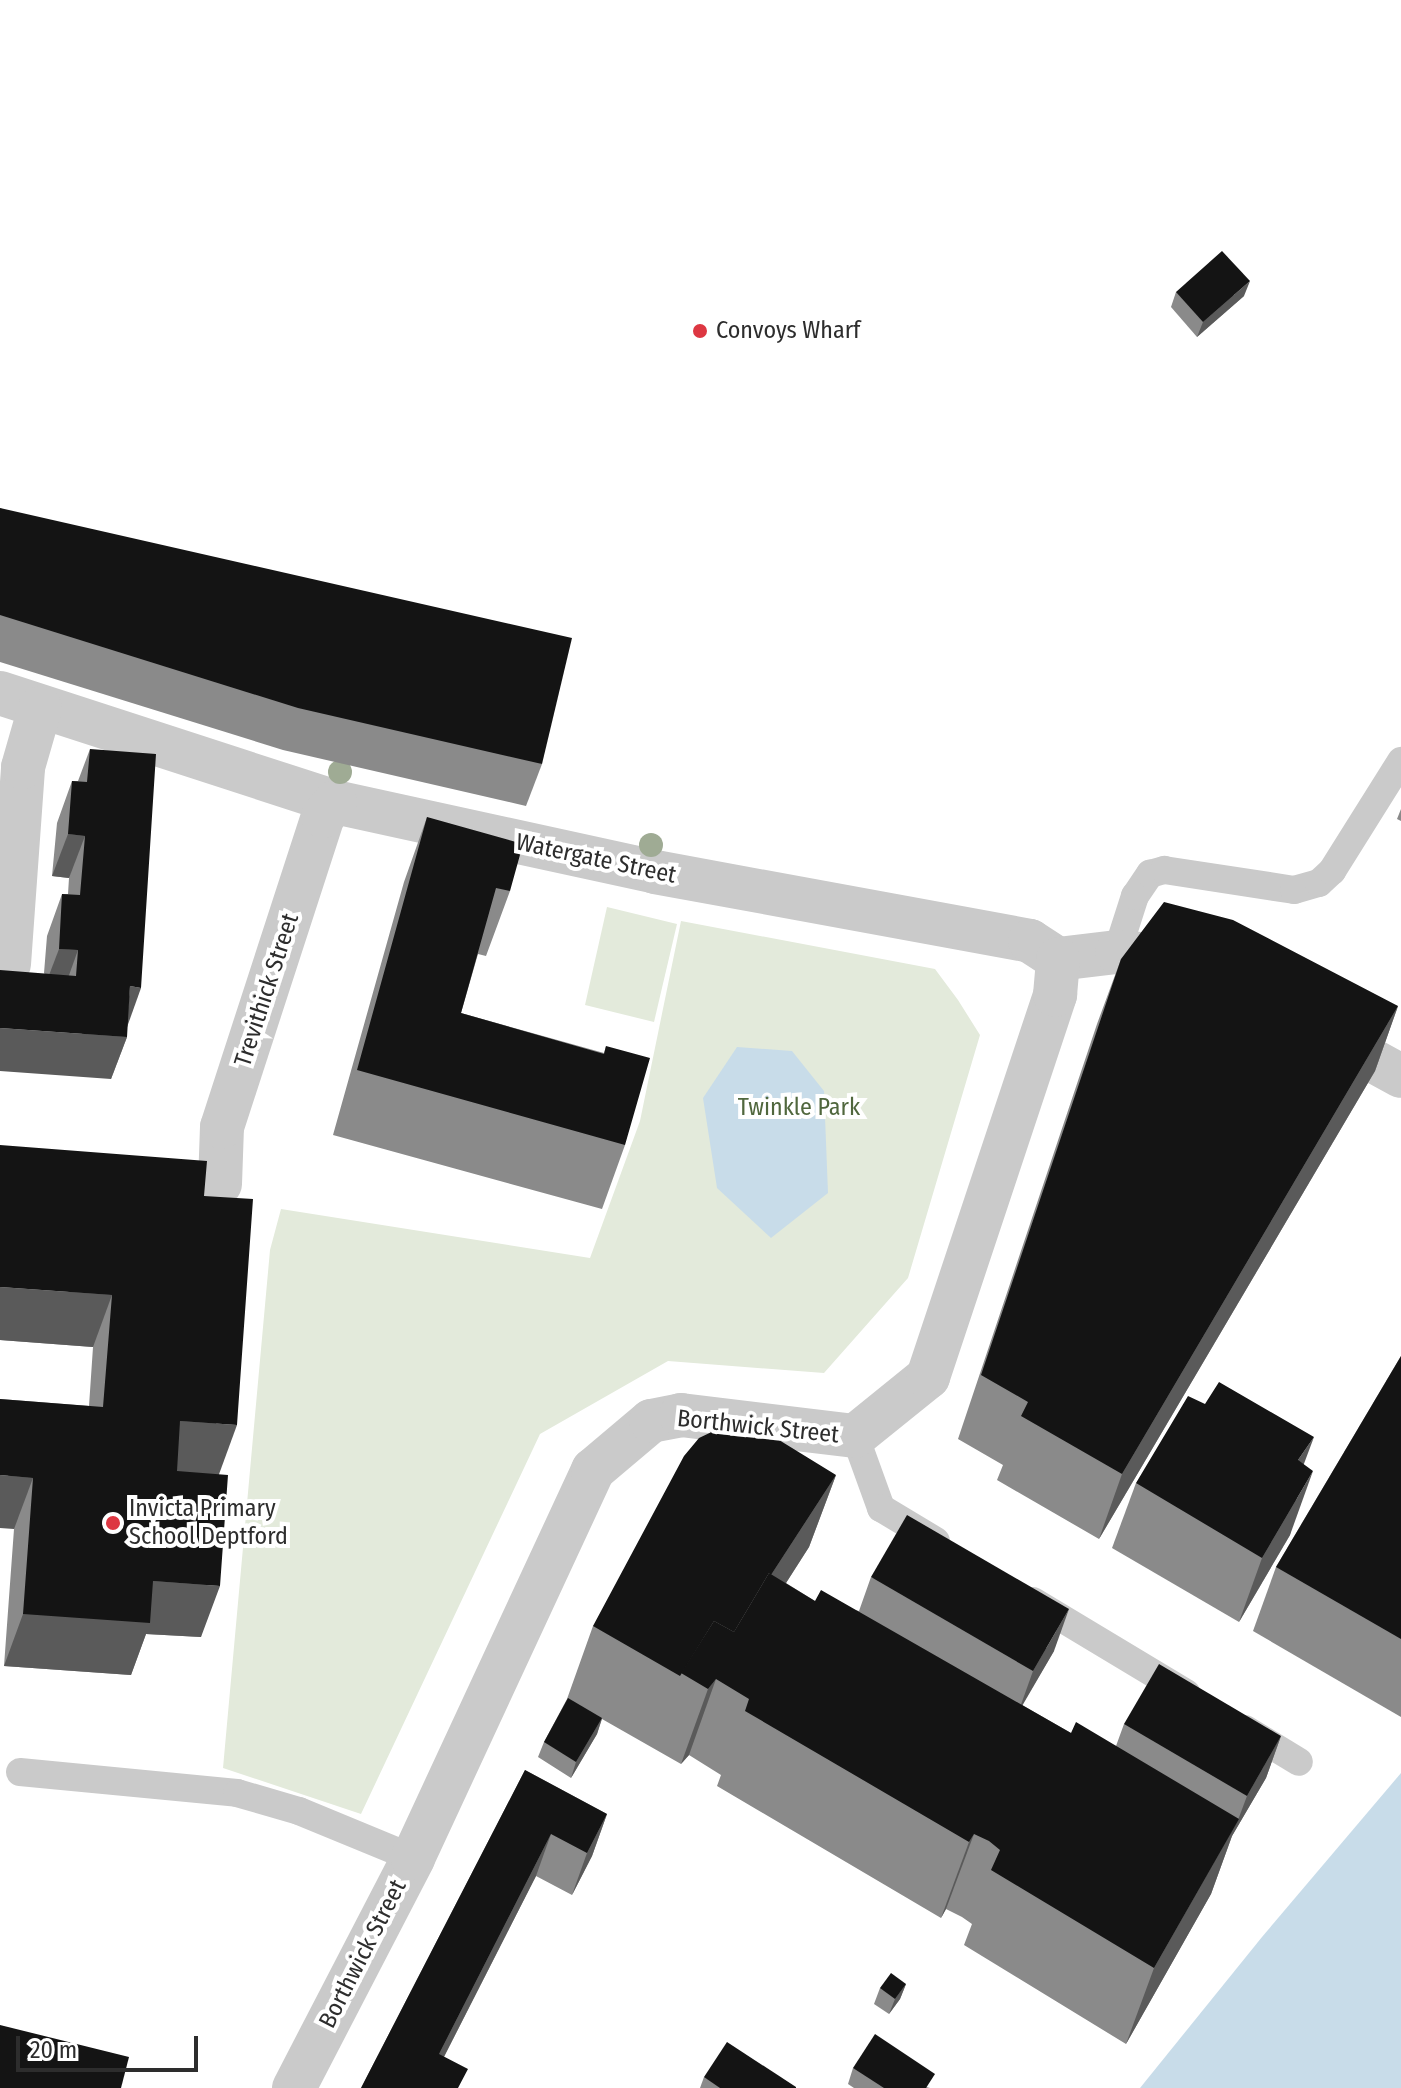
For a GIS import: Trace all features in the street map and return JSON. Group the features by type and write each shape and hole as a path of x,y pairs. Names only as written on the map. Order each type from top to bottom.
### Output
{"street":[{"name":"Watergate Street","path":"20,700 335,802 655,872 1030,941 1058,959"},
{"path":"9,964 23,767 20,700"},
{"name":"Trevithick Street","path":"220,1184 222,1127 323,816 335,802"},
{"path":"1058,959 1117,952 1151,955 1219,978"},
{"name":"Borthwick Street","path":"294,2088 413,1858 593,1470 651,1421 681,1415 855,1436 928,1377 1055,995 1058,959"},
{"path":"1284,1013 1401,1076"}],"lane":[{"path":"1117,952 1135,896 1150,874 1164,870 1294,890 1319,883 1332,871 1401,761"},
{"path":"855,1436 881,1508 962,1557"},
{"path":"1016,1590 1299,1762"},
{"path":"20,1772 237,1793 299,1811 413,1858"}],"green space":[{"path":"607,907 677,924 654,1022 585,1005"},
{"name":"Twinkle Park","path":"681,921 935,969 958,1000 980,1035 908,1278 824,1373 668,1361 540,1434 361,1814 223,1768 270,1250 281,1209 590,1258 640,1121"}],"water":[{"path":"737,1047 792,1051 824,1091 828,1193 771,1238 717,1188 703,1098"},
{"path":"1401,1773 1401,2088 1140,2088 1262,1937"}],"building":[{"path":"1222,251 1250,281 1203,322 1176,292"},
{"path":"0,508 572,638 542,764 298,708 0,615"},
{"path":"90,749 156,754 141,988 130,986 127,1037 0,1028 0,970 76,976 78,950 59,949 62,894 80,895 85,836 68,834 72,781 87,782"},
{"path":"427,817 523,844 510,891 496,888 461,1013 604,1054 606,1046 650,1058 625,1145 357,1070"},
{"path":"1164,902 1233,920 1398,1006 1122,1474 1021,1416 1028,1402 981,1375 1121,959"},
{"path":"0,1145 207,1161 204,1196 253,1199 237,1425 180,1421 177,1471 228,1475 220,1586 153,1581 150,1623 23,1614 33,1478 0,1475 0,1399 103,1407 112,1295 0,1287"},
{"path":"1401,1356 1401,1639 1276,1567"},
{"path":"1219,1382 1314,1437 1298,1460 1313,1471 1262,1558 1136,1483 1188,1396 1205,1404"},
{"path":"742,1425 766,1432 836,1475 771,1575 769,1573 734,1632 714,1621 680,1676 593,1626 684,1456 699,1438 720,1428"},
{"path":"907,1515 1069,1609 1033,1671 871,1577"},
{"path":"769,1573 815,1601 821,1590 1071,1733 1076,1722 1239,1819 1154,1968 991,1870 1000,1850 989,1841 974,1834 969,1842 745,1711 749,1699 716,1679 708,1689 681,1673 714,1621 734,1632"},
{"path":"1159,1664 1281,1736 1247,1796 1124,1724"},
{"path":"568,1698 602,1718 576,1762 544,1742"},
{"path":"525,1770 607,1814 587,1853 551,1834 439,2054 468,2069 458,2088 361,2088"},
{"path":"891,1973 906,1984 895,1999 880,1988"},
{"path":"0,2025 129,2057 121,2088 0,2088"},
{"path":"875,2034 935,2074 926,2088 884,2088 853,2068"},
{"path":"727,2042 796,2088 720,2088 704,2077"}],"place":[{"name":"Convoys Wharf","path":"700,331"},
{"name":"Invicta Primary School Deptford","path":"113,1523"}]}
